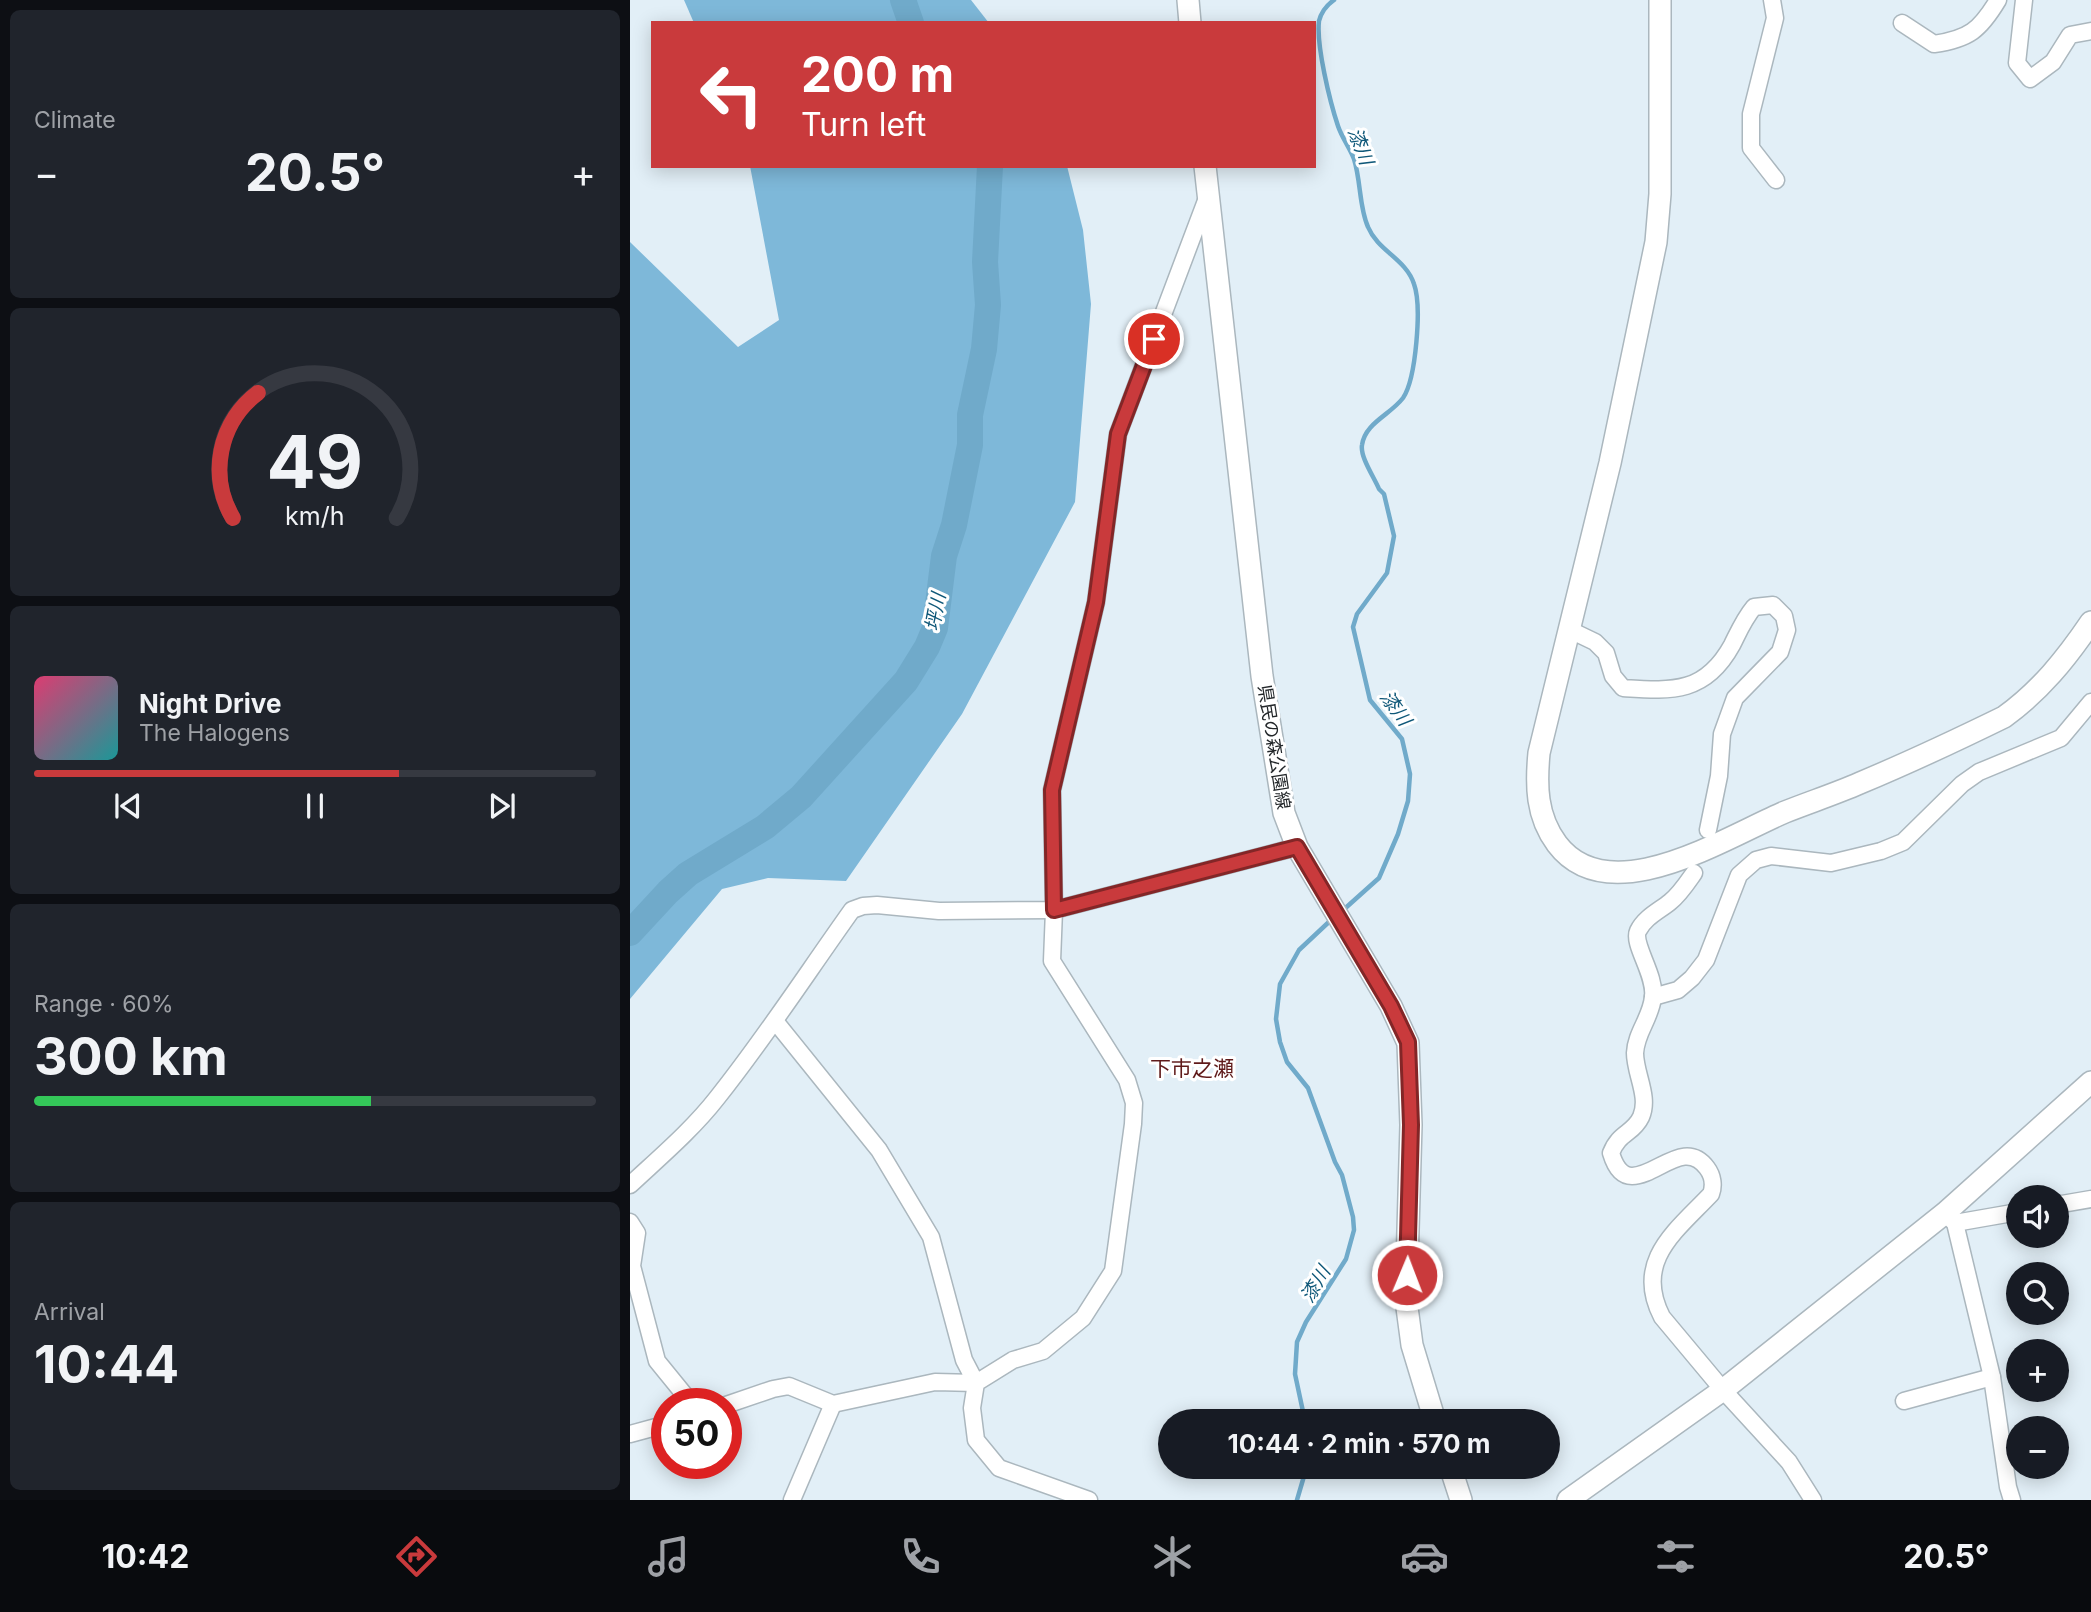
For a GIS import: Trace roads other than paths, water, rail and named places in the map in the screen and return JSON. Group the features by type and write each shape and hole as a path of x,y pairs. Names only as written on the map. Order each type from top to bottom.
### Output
{"street":[{"path":"1188,0 1190,21"},
{"path":"1660,0 1660,194 1656,242 1610,463 1539,753 1536,780 1538,803 1553,839 1565,854 1579,864 1616,873 1667,864 1693,854 2004,717 2053,674 2091,622"},
{"path":"1772,0 1775,18 1751,114 1751,148 1776,180"},
{"path":"1902,23 1934,44 1957,41 1975,32 1998,0"},
{"path":"2024,0 2017,63 2031,79 2053,62 2070,35 2091,31"},
{"name":"県民の森公園線","path":"1205,168 1262,676 1284,813 1297,847 1391,1006 1408,1042 1411,1125 1406,1300 1412,1345 1431,1409"},
{"path":"742,1400 789,1386 833,1404 935,1382 976,1383 1013,1360 1043,1351 1083,1318 1113,1270 1134,1103 1126,1080 1052,961 1052,790 1096,602 1118,434 1208,196"},
{"path":"1570,630 1595,642 1606,653 1613,676 1623,688 1671,691 1693,684 1714,671 1731,646 1743,620 1754,607 1773,606 1784,616 1787,630 1780,652 1735,698 1722,734 1719,776 1708,830"},
{"path":"1653,997 1678,990 1706,960 1739,875 1756,860 1771,856 1831,863 1881,851 1903,842 1979,772 2061,738 2091,702"},
{"path":"630,1185 689,1130 716,1099 775,1021 852,910 877,905 939,911 1054,910 1297,847"},
{"path":"1694,873 1680,892 1647,919 1637,933 1636,941 1651,974 1653,997 1649,1013 1637,1037 1635,1056 1644,1099 1643,1114 1636,1125 1616,1140 1611,1153 1615,1164 1624,1174 1632,1176 1679,1156 1700,1161 1712,1177 1714,1186 1711,1194 1664,1243 1658,1254 1653,1273 1655,1304 1662,1317 1723,1390 1789,1462 1813,1500"},
{"path":"775,1021 879,1150 932,1237 964,1360 976,1383 972,1408 976,1440 999,1468 1089,1500"},
{"path":"1568,1500 1723,1390 1950,1218 2091,1082"},
{"path":"2069,1203 2091,1199"},
{"path":"1950,1218 2006,1213"},
{"path":"1950,1218 1992,1377 2012,1500"},
{"path":"630,1222 637,1233 632,1266 657,1361 679,1388"},
{"path":"1904,1401 1992,1377"},
{"path":"792,1500 833,1404"},
{"path":"630,1434 651,1428"},
{"path":"1454,1479 1461,1500"}],"waterway":[{"name":"坪川","path":"903,0 910,21"},
{"name":"漆川","path":"1334,0 1319,21 1322,58 1331,103 1354,159 1368,227 1378,243 1399,261 1410,275 1417,308 1414,359 1408,389 1398,404 1368,431 1362,445 1365,461 1384,494 1394,536 1387,573 1357,614 1353,627 1370,700 1402,739 1410,774 1408,801 1398,834 1379,878 1341,912"},
{"name":"坪川","path":"630,933 688,874 765,827 801,797 906,681 927,647 935,628 944,556 954,525 970,445 970,415 984,349 988,305 985,262 990,168"},
{"name":"漆川","path":"1302,1409 1295,1374 1297,1342 1306,1322 1346,1259 1354,1230 1342,1175 1308,1088 1287,1062 1276,1019 1280,984 1299,950 1331,920"},
{"name":"漆川","path":"1297,1500 1303,1479"}],"district":[{"name":"下市之瀬","path":"1192,1069"}]}
